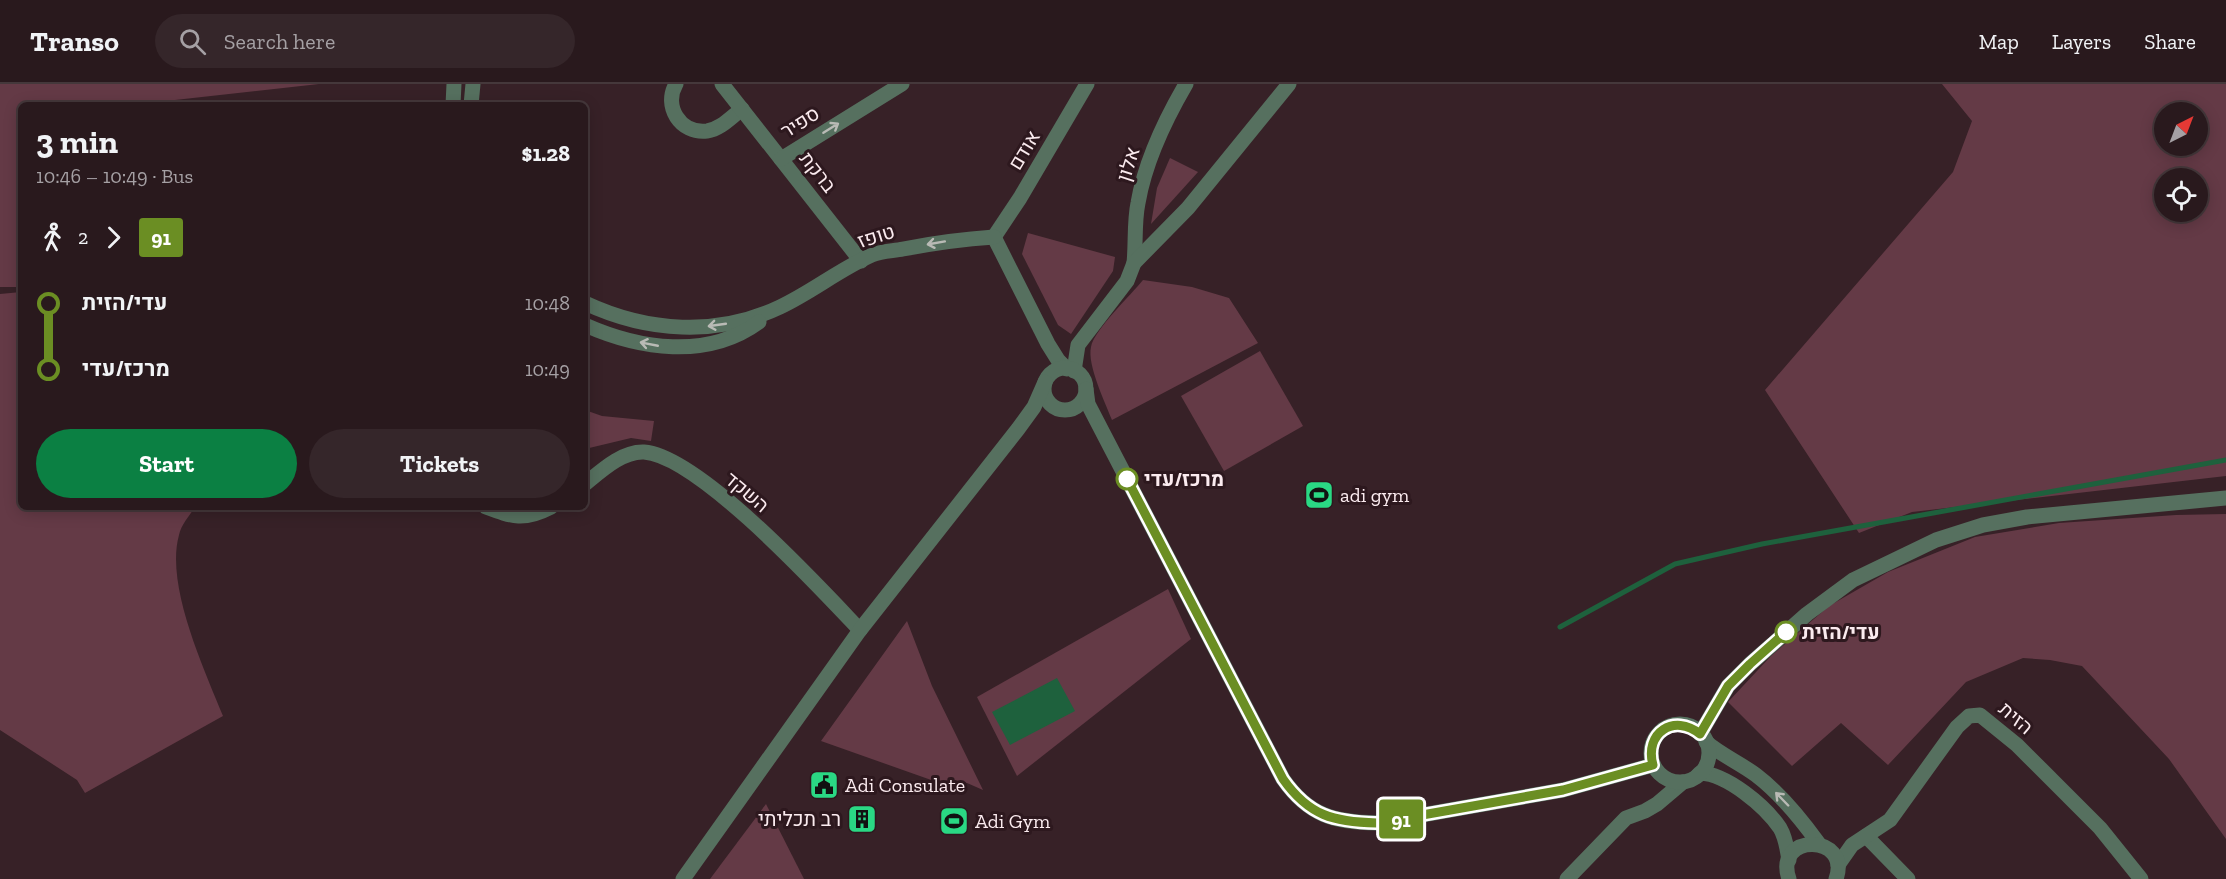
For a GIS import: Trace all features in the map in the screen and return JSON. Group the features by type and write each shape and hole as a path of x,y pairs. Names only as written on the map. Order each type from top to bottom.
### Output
{"street":[{"path":"453,102 454,84"},
{"path":"471,102 473,84"},
{"path":"676,84 672,91 671,104 674,115 684,125 694,130 706,131 719,128 742,109"},
{"name":"ברקת","path":"722,84 861,261"},
{"name":"ספיר","path":"781,159 902,84"},
{"name":"אודם","path":"994,237 1087,84"},
{"name":"אלון","path":"1134,263 1137,205 1146,172 1163,129 1186,84"},
{"path":"1070,370 1078,345 1127,281 1134,263 1188,208 1288,84"},
{"path":"994,237 1048,344 1058,360 1080,375 1086,389 1088,404 1283,779 1295,797 1310,809 1327,817 1353,822 1377,823 1563,790 1653,765"},
{"name":"טופז","path":"588,326 628,340 655,346 684,348 711,344 754,326 781,307 874,254 948,241 994,237"},
{"name":"טופז","path":"588,304 607,314 632,321 658,327 684,328 749,320 781,307"},
{"path":"683,879 860,630 1034,406 1052,366 1048,344"},
{"path":"1070,370 1059,369 1047,379 1046,397 1063,409 1084,415 1102,431"},
{"path":"1018,429 1037,414 1081,403 1086,389"},
{"name":"השקד","path":"588,482 609,465 632,453 645,452 669,459 703,481 750,520 860,630"},
{"path":"1567,879 1626,818 1657,804 1703,770 1708,761 1708,751 1703,738 1728,686 1807,614 1853,580 1936,540 1983,525 2026,517 2226,498"},
{"path":"494,510 515,518 546,510"},
{"name":"הזית","path":"1837,872 1852,845 1890,820 1957,726 1969,716 1980,715 2017,745 2100,828 2140,879"},
{"path":"1789,879 1784,837 1779,827 1744,792 1708,774 1700,773 1690,779 1674,782 1665,778 1653,765 1651,748 1660,732 1667,727 1685,725 1717,751 1757,776 1804,822 1819,844 1831,852 1837,872"},
{"path":"1866,836 1908,879"},
{"path":"1788,860 1797,848 1819,844"}],"shaded area":[{"path":"0,84 319,84 157,102 18,102 18,287 0,287"},
{"path":"1942,84 2226,84 2226,476 1912,512 1859,533 1765,390 1953,172 1972,121"},
{"path":"1170,158 1198,172 1151,224 1157,188"},
{"path":"1028,233 1115,257 1113,271 1071,334 1058,325 1022,254"},
{"path":"1143,280 1192,287 1229,298 1258,343 1112,420 1094,373 1090,355 1091,347 1099,331"},
{"path":"18,292 18,510 193,510 179,535 176,555 177,578 197,651 223,716 85,793 77,780 0,730 0,294"},
{"path":"1260,351 1303,426 1224,471 1181,396"},
{"path":"588,411 602,416 654,421 651,441 631,438 588,448"},
{"path":"2226,514 2226,839 2169,759 2082,666 2023,658 1966,682 1888,765 1841,723 1792,766 1728,702 1771,656 1829,606 1888,572 1975,537 2059,523"},
{"path":"1168,589 1191,639 1017,776 977,697"},
{"path":"907,621 932,686 983,790 967,783 934,781 821,741"},
{"path":"1057,678 1075,711 1010,745 992,712"},
{"path":"766,804 804,879 710,879"}],"waterway":[{"path":"1560,627 1675,564 1762,544 2226,460"}],"bus line":[{"name":"91","path":"1127,479 1283,779 1295,797 1310,809 1327,817 1353,822 1377,823 1563,790 1653,765 1651,748 1660,732 1667,727 1685,725 1700,734 1728,686 1786,632"}],"place":[{"name":"מרכז/עדי","path":"1127,479"},
{"name":"adi gym","path":"1319,495"},
{"name":"עדי/הזית","path":"1786,632"},
{"name":"Adi Consulate","path":"824,785"},
{"name":"רב תכליתי","path":"862,819"},
{"name":"Adi Gym","path":"954,821"}]}
